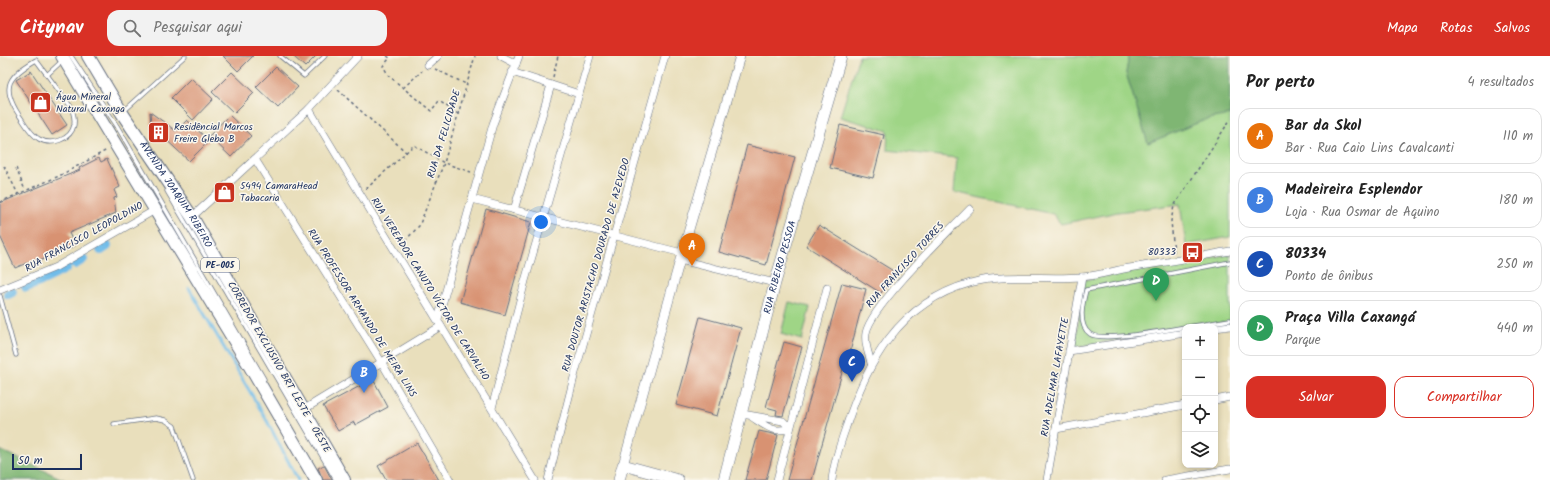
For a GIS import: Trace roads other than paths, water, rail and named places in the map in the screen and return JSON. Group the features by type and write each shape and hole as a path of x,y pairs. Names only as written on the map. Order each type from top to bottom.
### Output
{"main road":[{"name":"AVENIDA JOAQUIM RIBEIRO","path":"88,56 122,113 192,217 344,480"},
{"name":"RUA RIBEIRO PESSOA","path":"724,480 747,416 775,283 841,56"},
{"name":"PE-005","path":"65,57 115,145 249,365 316,480"},
{"path":"619,480 623,466 678,480"}],"street":[{"path":"192,217 309,108 358,56"},
{"path":"428,66 438,56"},
{"path":"501,56 516,64"},
{"path":"438,318 493,124 519,56"},
{"path":"492,408 543,217 590,56"},
{"name":"RUA DOUTOR ARISTACHO DOURADO DE AZEVEDO","path":"548,480 575,373 665,56"},
{"path":"623,466 681,256 740,56"},
{"path":"512,72 579,94"},
{"path":"514,210 551,85"},
{"name":"RUA VEREADOR CANUTO VÍCTOR DE CARVALHO","path":"309,108 394,252 438,318 441,326 535,480"},
{"name":"RUA PROFESSOR ARMANDO DE MEIRA LINS","path":"255,159 382,363 450,480"},
{"path":"472,199 615,235 775,283"},
{"name":"RUA FRANCISCO TORRES","path":"871,363 866,343 866,333 876,311 970,209"},
{"name":"RUA FRANCISCO LEOPOLDINO","path":"0,290 56,267 155,210"},
{"path":"832,480 849,416 871,363 886,341 907,318 928,302 970,283 996,278 1082,277 1230,251"},
{"name":"RUA ADELMAR LAFAYETTE","path":"1047,480 1082,277"},
{"path":"777,480 828,288"},
{"path":"303,410 441,326"},
{"path":"1218,328 1230,326"},
{"path":"1069,351 1182,333"},
{"path":"1218,399 1230,397"},
{"path":"1056,429 1182,406"},
{"path":"747,416 783,421 790,428"},
{"path":"747,416 771,429 781,431 790,428"},
{"path":"1165,480 1230,469"}],"lane":[{"path":"85,56 155,171"},
{"path":"122,113 185,56"},
{"path":"280,56 304,76 325,56"},
{"path":"48,74 65,57"},
{"name":"CORREDOR EXCLUSIVO BRT LESTE - OESTE","path":"65,57 117,126 268,387"},
{"path":"36,60 48,74 71,107 74,119 74,125 66,136 52,142 40,140 34,136 10,100 8,92 9,83 14,75 36,60"},
{"name":"CORREDOR EXCLUSIVO BRT LESTE - OESTE","path":"163,183 336,480"},
{"path":"1086,290 1230,262"},
{"path":"1082,277 1086,290 1083,309 1083,322 1087,331 1092,335 1120,336 1182,328"},
{"path":"0,296 16,355"},
{"path":"1206,324 1230,320"},
{"path":"114,424 156,418 165,420 174,426 193,480"},
{"name":"CORREDOR EXCLUSIVO BRT LESTE - OESTE","path":"291,427 322,480"}],"waterway":[{"path":"101,250 107,246"},
{"path":"75,264 83,259"},
{"path":"61,271 66,268"},
{"path":"45,279 55,274"},
{"path":"26,287 41,281"},
{"path":"189,288 266,419 298,480"},
{"path":"8,294 12,292"}],"place":[{"name":"Água Mineral Natural Caxanga","path":"41,103"},
{"name":"Residêncial Marcos Freire Gleba B","path":"158,133"},
{"name":"5494 CamaraHead Tabacaria","path":"224,192"},
{"name":"80333","path":"1192,252"},
{"name":"Bar da Skol","path":"692,266"},
{"name":"Praça Villa Caxangá","path":"1156,301"},
{"name":"80334","path":"852,382"},
{"name":"Madeireira Esplendor","path":"364,393"}]}
